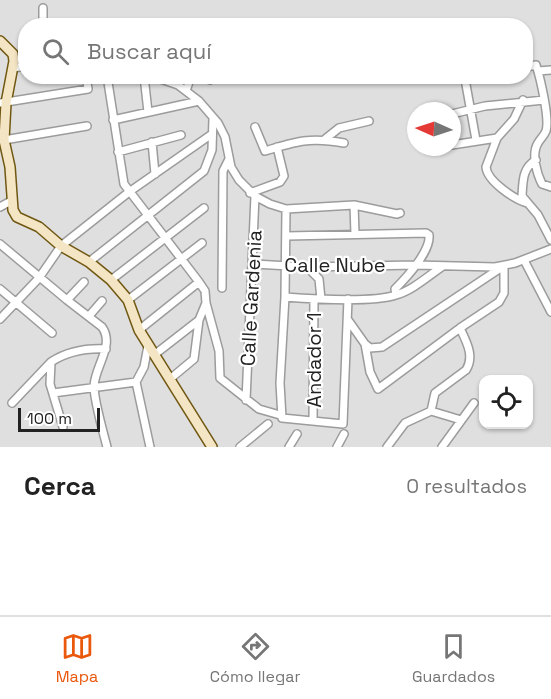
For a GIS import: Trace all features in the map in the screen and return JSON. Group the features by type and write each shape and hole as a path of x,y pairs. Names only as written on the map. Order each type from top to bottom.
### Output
{"street":[{"path":"43,8 43,18"},
{"path":"0,41 13,54 13,68 3,103 4,140 10,167 13,210 17,217 39,227 61,246 89,262 111,280 128,300 139,330 148,346 212,447"},
{"path":"533,66 536,65 538,71 548,113 546,131 537,145 536,160 542,184 551,188"},
{"path":"13,68 18,67"},
{"path":"538,71 551,70"},
{"path":"3,103 88,89 87,84"},
{"path":"108,84 122,178 129,192 205,291 219,351 220,378 259,409 280,415 285,419 343,424 345,420 348,298"},
{"path":"145,84 148,112"},
{"path":"175,84 199,101 218,123 225,137 231,167 253,195 286,209 354,205 400,213"},
{"path":"186,91 188,84"},
{"path":"466,84 476,140"},
{"path":"461,112 524,100 544,99"},
{"path":"524,100 514,119 497,138 486,167 490,177 518,200 525,199"},
{"path":"113,120 199,101"},
{"path":"89,262 204,171 210,160 213,118"},
{"path":"324,140 339,128 369,121"},
{"path":"4,140 87,126"},
{"path":"255,127 265,151 292,142 324,140 344,143"},
{"path":"0,319 39,278 61,246 129,192 213,134"},
{"path":"118,152 181,135"},
{"path":"461,143 497,138"},
{"path":"152,142 155,174"},
{"path":"253,195 280,182 285,176 277,147"},
{"path":"222,288 223,171 229,159"},
{"path":"536,160 525,172 525,199 538,215 551,240"},
{"name":"Calle Gardenia","path":"246,400 254,264 253,195"},
{"path":"0,207 11,201"},
{"path":"354,205 355,234"},
{"path":"111,280 204,208"},
{"path":"280,415 286,209"},
{"path":"286,236 426,233 429,235 429,241 416,265 395,289 396,295"},
{"path":"128,300 202,243"},
{"path":"0,244 106,332 106,349 94,387 107,447"},
{"path":"347,319 370,348 382,347 504,266 551,249"},
{"path":"524,260 551,312"},
{"name":"Calle Nube","path":"254,264 307,267 504,266"},
{"path":"285,297 383,298 407,291 444,266"},
{"path":"365,344 370,372 378,390 502,298 504,266"},
{"name":"Andador 1","path":"307,267 319,279 314,421"},
{"path":"67,300 84,282"},
{"path":"139,330 199,282"},
{"path":"0,289 52,333"},
{"path":"89,316 102,301"},
{"path":"170,379 194,359 199,321 206,303"},
{"path":"154,355 199,321"},
{"path":"431,411 433,398 438,390 470,365 469,346 460,328"},
{"path":"148,346 144,367 136,382 150,447"},
{"path":"12,403 51,362 59,357 80,350 106,349"},
{"path":"51,362 49,376 63,428"},
{"path":"53,393 136,382"},
{"path":"442,447 474,403"},
{"path":"387,447 405,423 421,414 431,411 461,420"},
{"path":"446,416 453,432"},
{"path":"240,447 268,424"},
{"path":"289,447 297,434"},
{"path":"337,447 344,434"}],"shaded area":[{"path":"0,0 551,0 551,447 0,447"}]}
